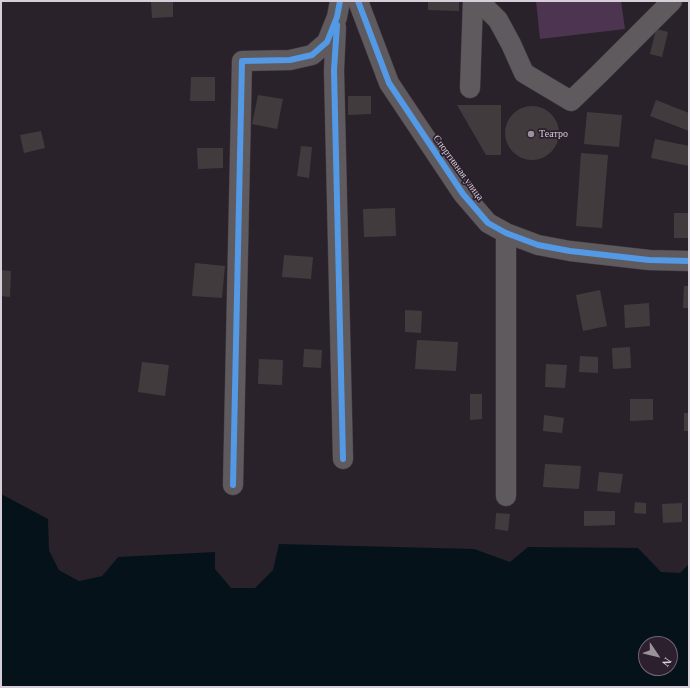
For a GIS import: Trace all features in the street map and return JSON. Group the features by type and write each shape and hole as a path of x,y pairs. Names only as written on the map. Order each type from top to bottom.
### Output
{"street":[{"name":"Спортивная улица","path":"358,1 389,83 463,194 488,223 506,234 538,245 570,251 649,260 689,261"},
{"path":"470,88 473,1"},
{"path":"479,1 498,20 524,73 571,101 600,74 672,1"},
{"path":"339,9 334,70 343,459"},
{"path":"233,485 242,61 290,60 312,55 326,42 339,9"},
{"path":"506,234 506,496"}],"shaded area":[{"path":"536,1 621,1 625,29 540,39"},
{"path":"1,494 48,519 49,550 59,570 79,581 102,576 118,557 215,552 215,569 231,588 255,588 273,570 279,544 474,549 510,562 528,547 638,548 661,572 680,573 689,564 689,687 1,687"}],"pier":[{"path":"49,517 51,550 61,569 80,579 101,575 118,555 118,557 102,576 79,581 59,570 49,550"}],"building":[{"path":"151,1 173,1 173,17 152,18"},
{"path":"428,1 459,1 459,11 428,10"},
{"path":"656,29 668,32 662,57 650,54"},
{"path":"191,77 215,77 215,101 190,101"},
{"path":"258,95 283,99 277,129 252,124"},
{"path":"348,96 371,96 371,114 348,115"},
{"path":"656,100 689,113 689,131 650,116"},
{"path":"457,105 501,105 501,155 486,155"},
{"path":"527,106 537,106 547,110 555,118 559,128 559,138 555,148 547,156 537,160 527,160 517,156 509,148 505,138 505,128 509,118 517,110"},
{"path":"587,112 622,115 619,147 584,144"},
{"path":"41,131 45,148 24,153 20,135"},
{"path":"655,139 689,146 689,166 651,158"},
{"path":"301,146 312,147 309,178 297,176"},
{"path":"197,148 223,148 223,168 198,169"},
{"path":"581,153 608,155 602,228 576,226"},
{"path":"395,208 396,236 364,237 363,209"},
{"path":"674,213 689,213 689,238 674,238"},
{"path":"284,255 313,257 311,279 282,277"},
{"path":"195,263 225,266 222,298 192,296"},
{"path":"1,270 11,271 10,297 1,296"},
{"path":"684,286 689,286 689,308 683,308"},
{"path":"600,290 607,326 583,331 576,295"},
{"path":"649,303 650,326 625,328 624,305"},
{"path":"405,310 422,311 421,333 405,332"},
{"path":"417,340 458,342 456,371 415,369"},
{"path":"630,347 631,368 613,369 612,348"},
{"path":"304,349 322,350 321,368 303,367"},
{"path":"580,356 598,357 598,373 579,372"},
{"path":"259,359 283,360 282,385 258,384"},
{"path":"142,362 169,365 165,396 138,392"},
{"path":"546,364 567,365 565,388 545,387"},
{"path":"470,394 482,394 482,419 470,420"},
{"path":"630,399 653,399 653,420 630,421"},
{"path":"684,413 689,413 689,431 684,431"},
{"path":"544,415 564,418 562,433 543,431"},
{"path":"545,464 581,466 579,489 543,487"},
{"path":"599,472 623,474 620,493 597,491"},
{"path":"635,502 646,503 646,514 634,513"},
{"path":"682,503 682,522 663,523 662,504"},
{"path":"584,511 615,511 615,525 584,526"},
{"path":"496,513 510,514 508,531 495,529"}],"cycle path":[{"path":"233,485 242,61 290,60 312,55 327,42 337,17 340,1"},
{"path":"358,1 389,83 463,194 488,223 506,233 538,245 570,251 649,260 689,261"},
{"path":"337,25 334,70 343,459"}],"place":[{"name":"Театро","path":"531,134"}]}
